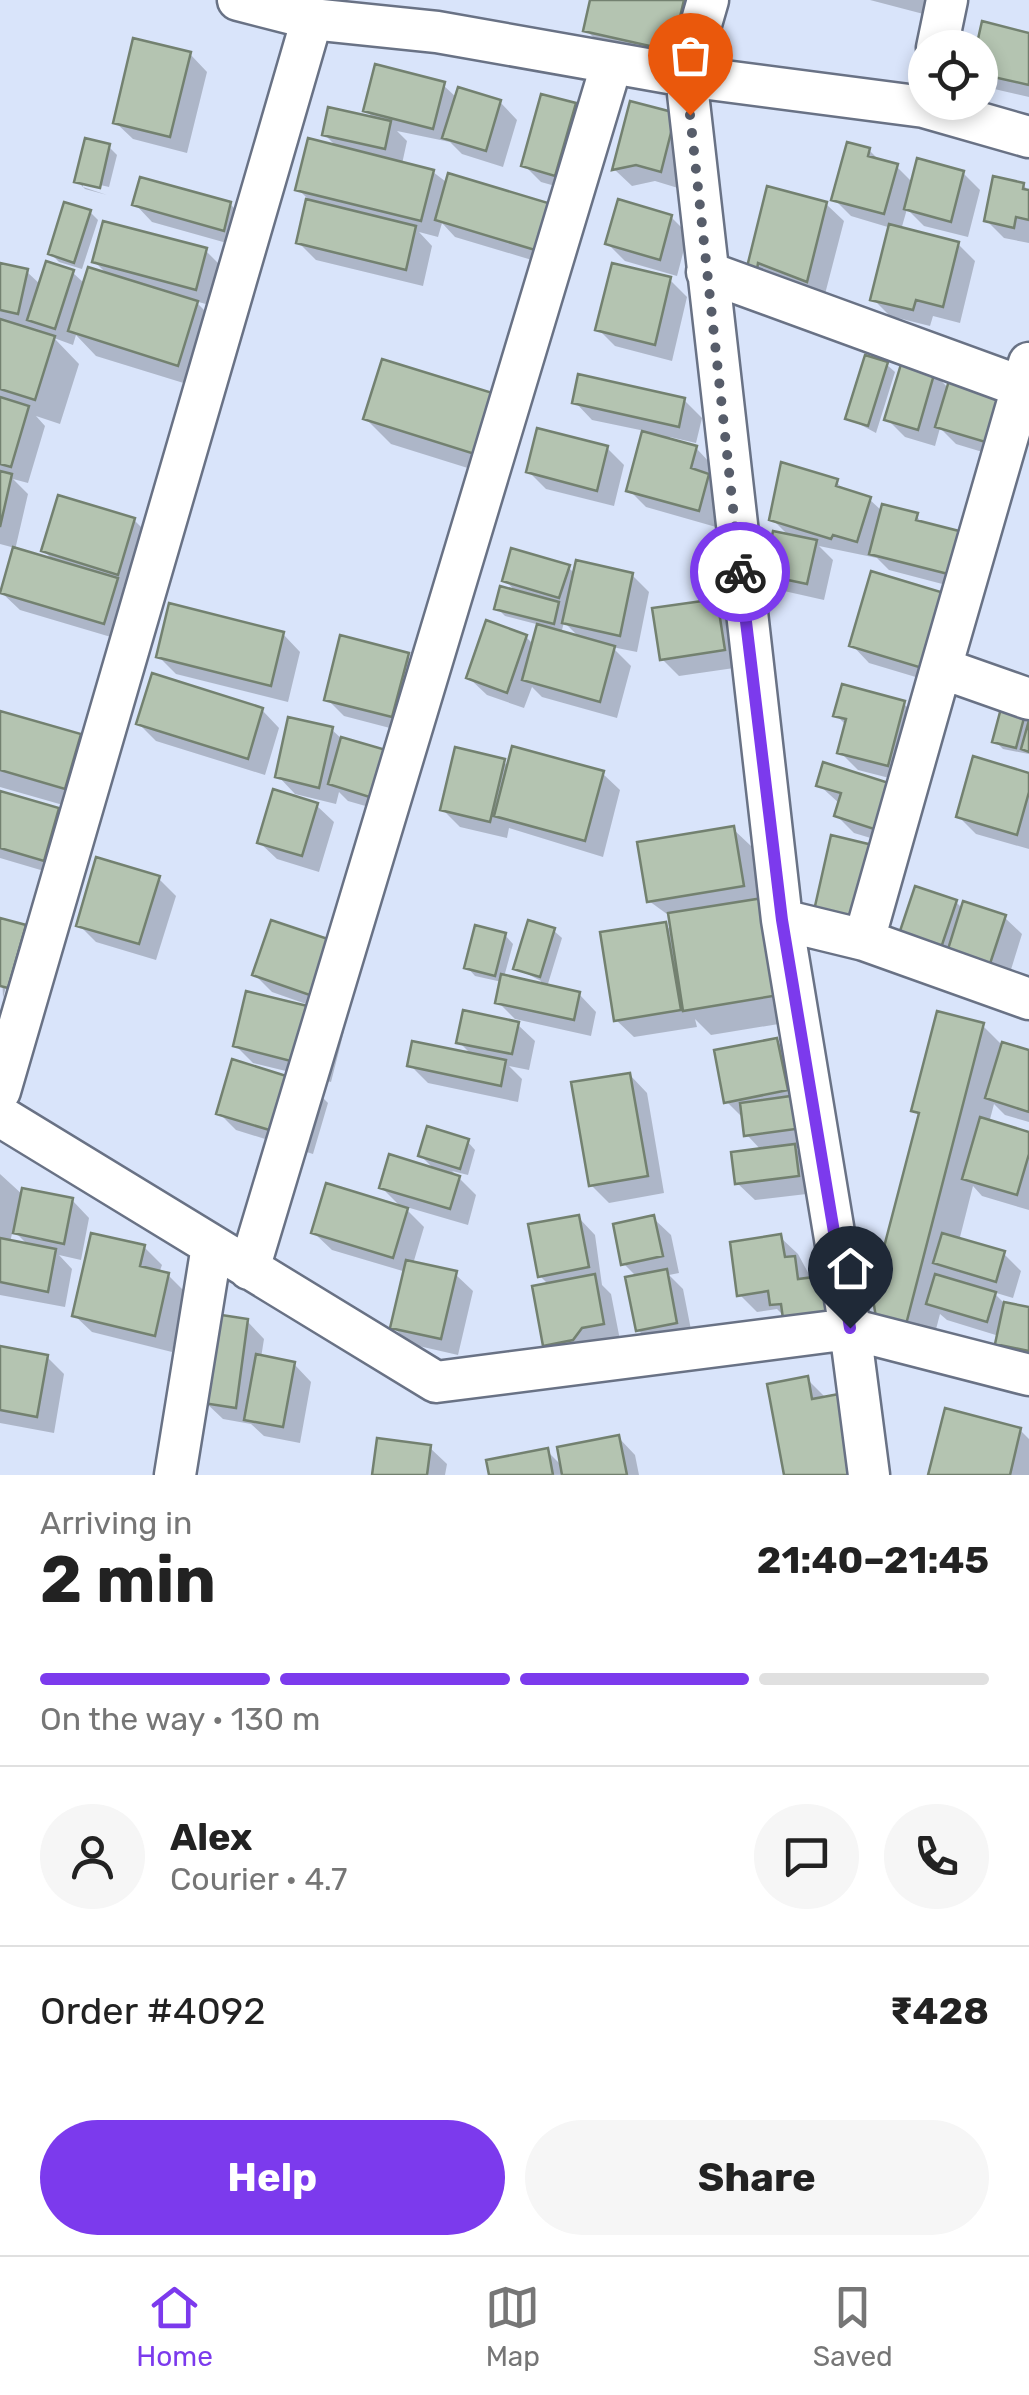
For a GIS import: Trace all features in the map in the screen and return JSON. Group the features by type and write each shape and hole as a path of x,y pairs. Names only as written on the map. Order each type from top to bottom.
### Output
{"street":[{"path":"240,0 312,19 441,16 612,63 908,103"},
{"path":"708,0 686,76 707,272 782,920 850,1328 869,1475"},
{"path":"941,30 947,0"},
{"path":"0,1091 312,19"},
{"path":"250,1269 612,63"},
{"path":"974,120 1029,137"},
{"path":"707,272 1026,375 864,940"},
{"path":"940,668 1029,699"},
{"path":"782,920 864,940 1029,999"},
{"path":"0,1116 436,1382 850,1328 1029,1375"},
{"path":"175,1475 212,1246"}],"building":[{"path":"590,0 684,0 672,51 583,31"},
{"path":"982,21 1029,33 1029,85 998,78 998,30 980,30"},
{"path":"133,38 191,52 170,137 113,123"},
{"path":"375,64 445,82 433,129 363,111"},
{"path":"458,87 501,100 486,151 442,138"},
{"path":"541,94 576,103 555,176 521,166"},
{"path":"630,101 676,113 661,172 636,165 612,170"},
{"path":"328,107 391,121 385,149 322,135"},
{"path":"85,138 110,144 100,188 74,182"},
{"path":"308,138 434,170 421,221 295,190"},
{"path":"847,142 870,148 868,156 898,164 884,214 831,200"},
{"path":"917,158 964,171 951,222 904,209"},
{"path":"448,173 558,206 545,253 435,220"},
{"path":"993,176 1024,183 1023,189 1029,190 1029,220 1016,217 1014,228 984,221"},
{"path":"140,177 231,202 224,231 132,205"},
{"path":"767,186 827,202 807,282 758,263 757,270 747,267"},
{"path":"306,199 416,226 406,270 296,243"},
{"path":"618,199 672,215 660,260 605,244"},
{"path":"64,202 91,210 74,263 48,254"},
{"path":"103,221 207,248 196,290 92,262"},
{"path":"889,224 959,242 943,307 916,300 913,310 870,300"},
{"path":"46,261 74,270 55,329 27,320"},
{"path":"0,263 28,269 18,314 0,310"},
{"path":"612,263 671,277 655,345 595,330"},
{"path":"88,267 198,301 178,366 68,331"},
{"path":"0,319 55,336 35,400 0,389"},
{"path":"865,355 888,362 868,426 845,419"},
{"path":"382,359 499,395 481,456 363,419"},
{"path":"902,361 935,371 918,430 884,420"},
{"path":"578,374 685,398 679,427 572,403"},
{"path":"951,374 1008,391 992,444 935,427"},
{"path":"0,397 29,406 11,467 0,464"},
{"path":"537,428 608,446 597,491 526,472"},
{"path":"642,431 697,446 691,468 709,474 699,511 626,491"},
{"path":"781,462 838,479 836,486 871,497 857,542 833,535 831,539 769,520"},
{"path":"0,471 12,474 0,527"},
{"path":"58,495 135,518 118,575 41,551"},
{"path":"882,504 918,513 916,520 963,532 952,575 869,554"},
{"path":"773,531 817,540 807,584 764,575"},
{"path":"13,547 118,578 104,624 0,593"},
{"path":"511,548 570,565 559,598 502,581"},
{"path":"576,560 633,573 620,636 562,623"},
{"path":"871,571 954,596 932,671 849,646"},
{"path":"500,586 559,602 554,624 494,609"},
{"path":"717,599 725,650 660,660 652,608"},
{"path":"169,603 284,632 271,686 156,657"},
{"path":"486,620 527,635 507,693 466,678"},
{"path":"537,624 615,646 600,702 522,680"},
{"path":"340,635 409,653 392,717 324,700"},
{"path":"152,673 263,708 248,759 136,724"},
{"path":"842,684 905,701 888,766 837,753 846,719 833,716"},
{"path":"1007,686 1029,699 1016,748 992,742"},
{"path":"0,711 81,734 65,789 0,770"},
{"path":"288,717 333,727 319,788 275,777"},
{"path":"1029,720 1029,752 1021,749"},
{"path":"341,737 393,752 379,800 328,784"},
{"path":"512,746 604,771 585,841 494,816"},
{"path":"455,747 505,759 490,822 440,810"},
{"path":"973,756 1029,773 1029,792 1017,835 956,817"},
{"path":"823,762 892,784 877,830 834,816 841,793 816,786"},
{"path":"273,789 318,803 302,856 257,843"},
{"path":"0,791 59,808 44,861 0,848"},
{"path":"734,826 744,886 647,902 637,842"},
{"path":"831,835 885,848 866,927 813,915"},
{"path":"96,857 160,876 139,944 76,926"},
{"path":"915,886 957,900 941,948 899,934"},
{"path":"763,898 779,995 683,1011 668,913"},
{"path":"963,901 1006,915 987,973 945,959"},
{"path":"0,918 26,925 8,988 0,986"},
{"path":"271,920 343,944 324,1000 252,975"},
{"path":"528,920 555,928 540,977 513,969"},
{"path":"666,922 681,1010 614,1021 600,932"},
{"path":"475,925 506,933 495,976 464,968"},
{"path":"501,974 580,992 574,1020 495,1003"},
{"path":"246,991 328,1011 314,1067 233,1046"},
{"path":"463,1010 519,1022 512,1054 456,1043"},
{"path":"937,1011 984,1023 903,1336 878,1330 872,1293 919,1113 911,1111"},
{"path":"777,1038 788,1090 724,1103 714,1050"},
{"path":"412,1041 506,1060 501,1086 407,1066"},
{"path":"1002,1042 1029,1050 1029,1112 985,1098"},
{"path":"232,1059 312,1084 296,1138 216,1114"},
{"path":"630,1073 648,1176 589,1186 571,1082"},
{"path":"798,1095 803,1128 744,1136 740,1103"},
{"path":"980,1117 1029,1132 1029,1154 1017,1195 962,1179"},
{"path":"427,1126 469,1139 460,1169 418,1156"},
{"path":"795,1144 799,1176 735,1184 731,1152"},
{"path":"389,1154 460,1176 450,1209 379,1188"},
{"path":"326,1183 408,1208 393,1258 311,1233"},
{"path":"22,1188 73,1198 64,1244 13,1233"},
{"path":"579,1215 589,1267 538,1277 528,1224"},
{"path":"654,1215 663,1256 621,1265 613,1224"},
{"path":"91,1233 145,1245 140,1266 169,1273 155,1336 72,1316"},
{"path":"942,1233 1005,1251 996,1282 933,1263"},
{"path":"781,1234 785,1257 795,1256 798,1279 822,1276 828,1319 784,1326 781,1304 770,1305 768,1291 737,1296 730,1242"},
{"path":"0,1238 56,1249 48,1292 0,1282"},
{"path":"406,1260 457,1271 441,1339 390,1328"},
{"path":"667,1269 677,1323 636,1331 625,1277"},
{"path":"595,1274 604,1324 582,1328 573,1340 543,1346 532,1286"},
{"path":"935,1274 996,1292 987,1322 926,1304"},
{"path":"1004,1302 1029,1307 1029,1351 995,1344"},
{"path":"215,1314 248,1319 236,1408 203,1403"},
{"path":"0,1346 48,1355 37,1417 0,1410"},
{"path":"256,1354 295,1362 283,1427 244,1420"},
{"path":"808,1376 812,1399 839,1394 855,1475 784,1475 767,1384"},
{"path":"945,1408 1021,1428 1010,1475 928,1475"},
{"path":"619,1435 627,1475 562,1475 557,1447"},
{"path":"377,1438 431,1445 427,1475 372,1475"},
{"path":"548,1448 553,1475 489,1475 486,1460"}],"way so far":[{"path":"690,115 740,572"}],"route":[{"path":"740,572 782,920 850,1328"}]}
